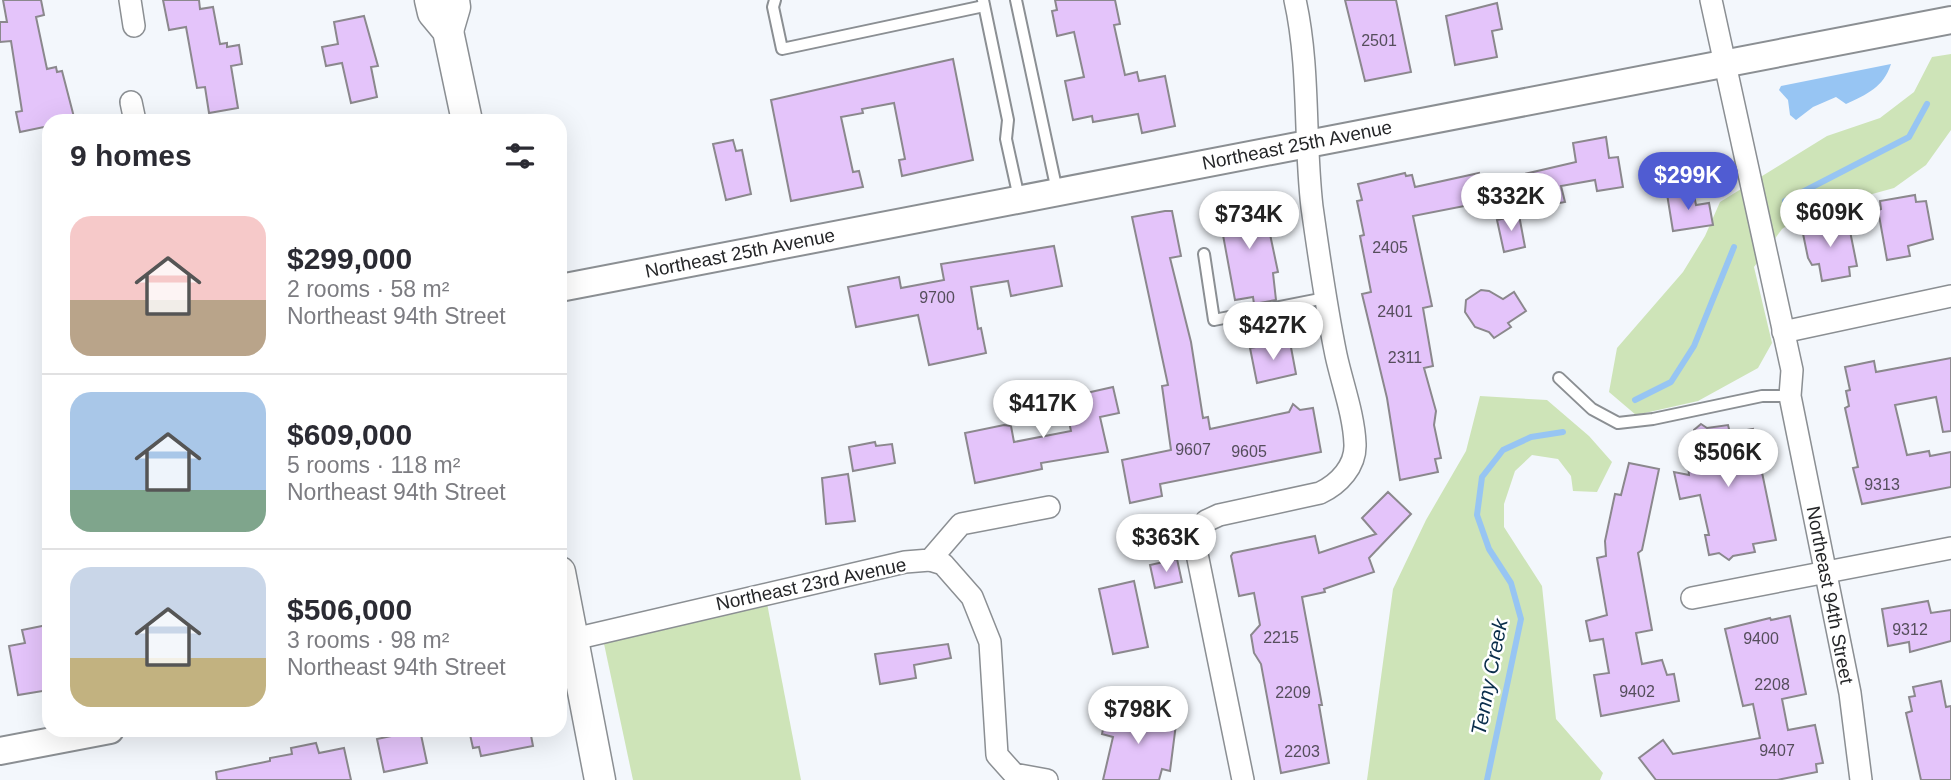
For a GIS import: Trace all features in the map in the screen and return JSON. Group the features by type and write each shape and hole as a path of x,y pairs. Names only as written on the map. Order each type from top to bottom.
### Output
{"main road":[{"path":"430,0 433,13 448,31 466,114"},
{"path":"448,31 455,7 454,0"},
{"path":"567,641 600,780"}],"street":[{"path":"130,0 134,26"},
{"path":"1243,780 1195,544 1206,521 1219,515 1320,493 1334,487 1349,468 1355,445 1325,298 1305,144 1301,25 1295,0"},
{"name":"Northeast 94th Street","path":"1711,0 1727,63 1792,370 1790,396 1850,693 1861,780"},
{"name":"Northeast 25th Avenue","path":"567,287 1951,20"},
{"path":"1783,332 1951,296"},
{"name":"Northeast 23rd Avenue","path":"567,641 865,571 930,560 961,524 1049,508"},
{"path":"1692,598 1951,548"},
{"path":"930,560 943,564 972,597 990,642 996,755 1014,774 1046,780"},
{"path":"0,751 73,737"}],"lane":[{"path":"775,0 773,7 782,49 984,3 1008,120 1006,139 1019,198"},
{"path":"1016,0 1057,191"},
{"path":"1204,254 1214,320 1325,298"},
{"path":"1559,378 1592,409 1618,423 1653,419 1762,396 1790,396"}],"green space":[{"path":"1951,54 1951,130 1926,165 1894,188 1807,212 1782,229 1754,267 1772,343 1758,368 1698,401 1636,415 1609,392 1617,348 1683,272 1705,236 1720,202 1827,136 1880,118 1914,92 1932,57"},
{"path":"1480,396 1547,400 1589,436 1612,462 1597,492 1573,491 1571,476 1558,459 1532,455 1515,471 1504,504 1504,527 1542,586 1556,719 1603,773 1600,780 1367,780 1393,589 1426,520 1466,451"},
{"path":"766,598 801,780 633,780 603,639"}],"water":[{"path":"1891,64 1884,79 1867,93 1846,104 1836,97 1813,107 1796,120 1790,115 1788,100 1779,90 1781,86"}],"building":[{"path":"3,0 41,0 44,15 36,17 47,69 56,67 57,72 62,71 73,114 42,114 42,127 20,132 16,112 22,111 11,41 0,42 0,22 7,22"},
{"path":"163,0 199,0 200,9 213,7 220,44 227,43 227,47 239,45 242,64 231,66 238,108 209,113 205,87 197,88 186,27 169,30"},
{"path":"1055,0 1115,0 1120,24 1114,25 1125,75 1137,72 1139,81 1165,76 1175,126 1142,133 1138,114 1093,122 1092,116 1073,120 1065,81 1084,77 1074,32 1057,36 1052,11 1057,10"},
{"path":"1345,0 1396,0 1411,72 1365,81"},
{"path":"1497,3 1502,29 1492,31 1497,57 1455,65 1446,16"},
{"path":"364,16 378,66 371,67 377,97 351,103 342,63 326,66 322,47 338,44 334,22"},
{"path":"953,59 973,160 902,176 899,160 905,159 894,103 862,109 863,113 841,117 853,172 859,171 863,187 791,201 771,100"},
{"path":"1606,137 1609,158 1618,157 1623,187 1597,191 1595,180 1561,186 1565,202 1543,206 1544,211 1524,216 1516,176 1576,162 1573,143"},
{"path":"733,140 736,151 742,150 751,194 726,200 713,144"},
{"path":"1405,173 1406,176 1412,175 1415,187 1479,173 1485,202 1413,216 1432,306 1423,308 1433,366 1424,368 1436,411 1434,425 1441,458 1435,459 1438,472 1400,480 1387,398 1362,294 1371,292 1360,236 1364,235 1357,201 1362,200 1358,184"},
{"path":"1693,190 1696,205 1709,203 1713,225 1673,231 1667,194"},
{"path":"1915,195 1916,202 1926,201 1933,239 1908,246 1910,256 1887,260 1878,210 1881,209 1880,201"},
{"path":"1263,201 1278,272 1273,273 1276,300 1254,304 1253,297 1235,300 1218,208"},
{"path":"1172,211 1181,256 1170,258 1191,342 1203,418 1208,417 1210,429 1289,412 1293,404 1300,410 1313,408 1321,452 1160,484 1162,496 1130,503 1122,460 1171,450 1162,386 1168,385 1132,217"},
{"path":"1519,215 1525,247 1504,252 1497,220"},
{"path":"1828,220 1829,228 1849,226 1857,266 1849,267 1850,276 1822,281 1819,264 1812,265 1808,258 1801,224"},
{"path":"1054,246 1062,286 1011,296 1008,281 971,287 978,329 981,328 986,353 929,365 918,315 856,327 848,287 899,277 901,288 944,280 941,264"},
{"path":"1481,290 1489,291 1503,299 1514,292 1526,311 1508,323 1511,327 1494,338 1489,332 1475,327 1465,312 1466,300"},
{"path":"1290,342 1296,374 1257,383 1250,348"},
{"path":"1951,358 1951,431 1943,432 1936,397 1895,405 1907,455 1929,451 1930,456 1951,452 1951,487 1862,504 1853,468 1858,467 1845,408 1849,406 1846,391 1850,390 1845,367 1874,361 1876,372"},
{"path":"1113,387 1119,413 1100,417 1108,452 1041,463 1042,469 975,483 965,433 1011,426 1014,442 1071,431 1064,398"},
{"path":"1701,424 1707,428 1728,425 1730,433 1753,429 1776,540 1753,544 1755,552 1733,556 1729,560 1719,553 1709,555 1705,535 1709,535 1700,495 1680,499 1674,472 1689,475 1685,438 1695,436 1694,430"},
{"path":"875,442 876,446 892,444 895,463 853,471 849,447"},
{"path":"1629,463 1659,469 1642,550 1638,553 1652,630 1636,633 1642,664 1662,660 1667,675 1674,674 1679,701 1601,716 1594,675 1609,673 1603,639 1590,641 1586,621 1607,615 1597,558 1606,556 1605,541 1615,494 1621,495"},
{"path":"848,474 855,521 826,524 822,478"},
{"path":"1388,492 1411,514 1369,558 1374,572 1324,589 1325,592 1302,597 1322,705 1319,705 1329,763 1281,773 1261,664 1254,653 1251,635 1260,625 1254,593 1239,596 1231,556 1233,553 1315,536 1319,553 1376,534 1362,518"},
{"path":"1177,559 1182,582 1155,588 1150,565"},
{"path":"1134,581 1148,647 1113,654 1099,589"},
{"path":"1928,601 1931,613 1951,610 1951,641 1910,652 1909,642 1888,646 1882,609"},
{"path":"1790,616 1806,694 1782,699 1788,730 1815,725 1823,763 1816,764 1817,772 1777,780 1656,780 1639,758 1663,740 1673,754 1760,738 1753,704 1743,706 1725,629"},
{"path":"42,626 42,691 18,695 9,646 25,643 22,630"},
{"path":"948,644 951,658 914,665 916,678 880,684 875,654"},
{"path":"1941,681 1946,707 1951,706 1951,780 1921,780 1906,713 1912,711 1909,697 1915,696 1913,687"},
{"path":"1108,707 1176,724 1170,771 1162,769 1159,780 1103,780 1113,737 1102,734"},
{"path":"421,737 427,763 384,772 377,739"},
{"path":"471,737 531,737 533,746 481,756 479,747 473,748"},
{"path":"316,743 319,753 344,748 351,780 217,780 216,772 270,761 270,758 292,754 291,748"}],"waterway":[{"name":"Tenny Creek","path":"1785,201 1909,137 1927,104"},
{"name":"Tenny Creek","path":"1635,400 1671,382 1694,346 1734,247"},
{"name":"Tenny Creek","path":"1487,780 1521,619 1511,583 1489,549 1477,515 1482,477 1503,450 1531,437 1563,432"}]}
